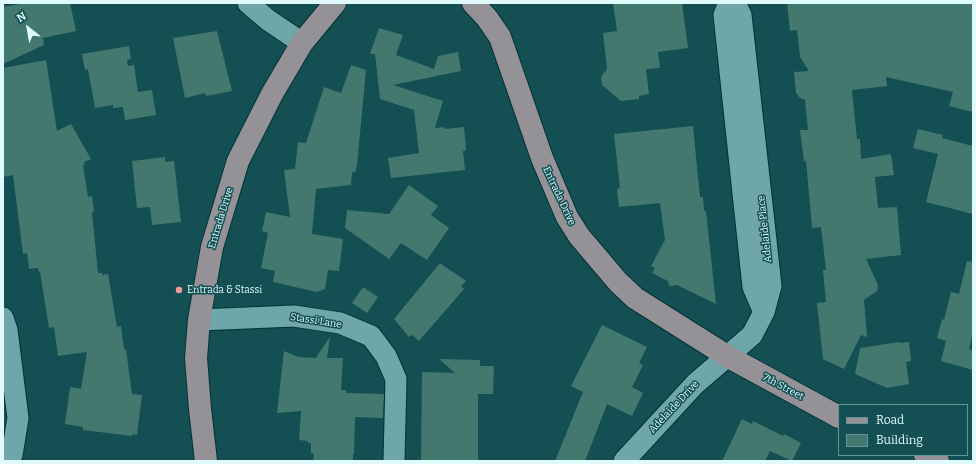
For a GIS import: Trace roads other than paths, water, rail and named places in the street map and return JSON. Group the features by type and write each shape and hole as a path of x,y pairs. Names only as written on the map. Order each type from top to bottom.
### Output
{"street":[{"path":"248,3 268,20 302,43"},
{"name":"Entrada Drive","path":"206,461 196,358 199,320 212,246 238,161 272,94 302,43 335,3"},
{"name":"Entrada Drive","path":"473,3 487,18 500,37 519,94 552,182 567,217 579,236 618,282 635,298 726,356"},
{"name":"Adelaide Place","path":"726,356 752,335 764,312 771,286 724,15 728,3"},
{"name":"Adelaide Place","path":"735,3 741,14 747,146"},
{"name":"Stassi Lane","path":"199,320 294,316 340,323 371,336 386,356 396,379 394,461"},
{"path":"3,318 7,330 18,418 14,457"},
{"name":"7th Street","path":"726,356 838,416"},
{"name":"Adelaide Drive","path":"624,461 695,384 726,356"},
{"path":"927,456 938,461"}],"place":[{"name":"Entrada & Stassi","path":"179,290"}]}
